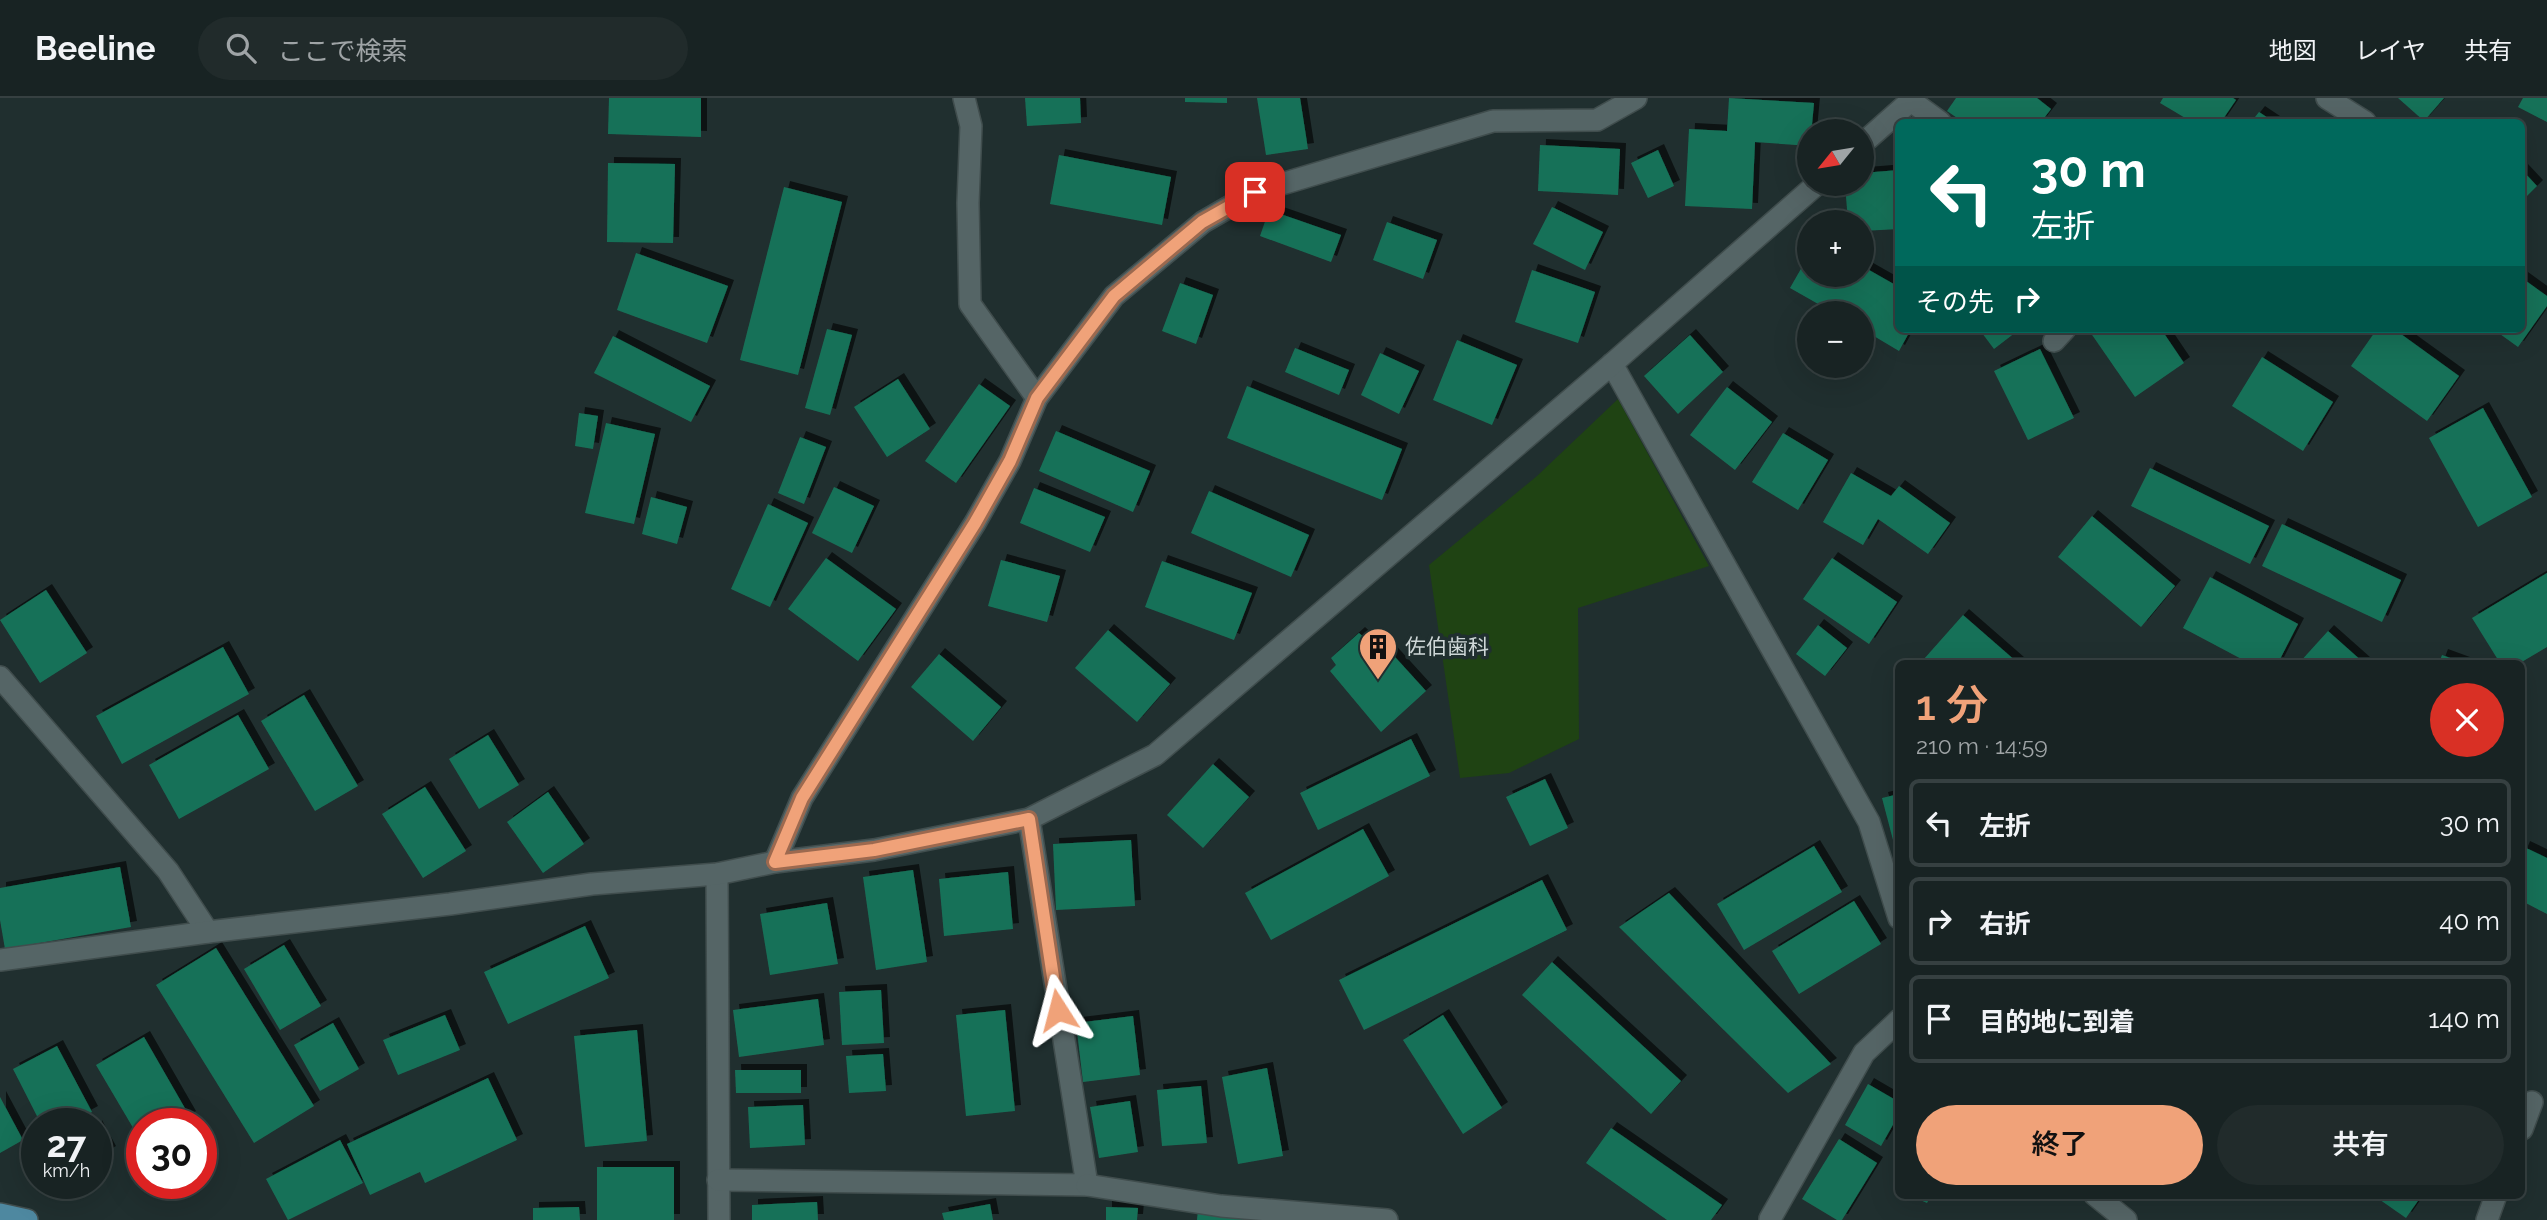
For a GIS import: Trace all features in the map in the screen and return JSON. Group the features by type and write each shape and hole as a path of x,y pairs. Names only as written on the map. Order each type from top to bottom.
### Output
{"main road":[{"path":"0,1214 27,1220"}],"street":[{"path":"964,98 971,126 968,204 970,304 1037,398"},
{"path":"775,862 802,798 975,523 1004,471 1037,398 1114,296 1202,222 1255,192 1493,121 1597,120 1636,98"},
{"path":"2326,98 2360,119"},
{"path":"1874,133 1913,99 1936,119"},
{"path":"0,960 593,884 717,874 775,862 874,850 1029,819 1155,755 1612,364 1803,196"},
{"path":"1612,364 1869,822 1895,905"},
{"path":"0,677 168,871 208,932"},
{"path":"1029,819 1087,1185"},
{"path":"717,874 719,1220"},
{"path":"1770,1219 1864,1053 1895,1024"},
{"path":"2525,1121 2532,1102"},
{"path":"718,1180 1087,1185 1221,1206 1387,1220"},
{"path":"2100,1199 2126,1220"},
{"path":"2487,1220 2495,1199"}],"green space":[{"path":"1618,399 1709,566 1578,608 1579,739 1509,773 1460,778 1429,565 1537,476"}],"building":[{"path":"609,98 701,98 701,137 608,134"},
{"path":"1025,98 1080,98 1081,123 1027,126"},
{"path":"1185,98 1227,98 1227,103 1185,102"},
{"path":"1257,98 1300,98 1308,149 1266,155"},
{"path":"1729,98 1814,103 1813,119 1797,119 1797,145 1755,142 1752,209 1685,206 1689,129 1727,131"},
{"path":"1956,98 2037,98 2051,109 2043,119 1959,119 1947,111"},
{"path":"2163,98 2236,100 2223,119 2187,119 2160,103"},
{"path":"2398,98 2444,98 2426,119 2422,119"},
{"path":"2523,98 2547,98 2547,122 2518,107"},
{"path":"2259,112 2270,119 2253,119"},
{"path":"1540,145 1620,149 1618,195 1538,191"},
{"path":"1658,150 1674,186 1648,198 1631,163"},
{"path":"1059,155 1171,177 1162,225 1050,204"},
{"path":"608,163 675,164 673,243 607,242"},
{"path":"1895,170 1895,229 1874,230 1874,210 1847,210 1846,196 1874,196 1874,172"},
{"path":"2525,173 2537,186 2525,198"},
{"path":"784,187 842,202 798,375 740,360"},
{"path":"1552,207 1603,232 1585,270 1533,244"},
{"path":"1269,210 1341,235 1331,262 1260,236"},
{"path":"1387,222 1437,240 1423,279 1373,260"},
{"path":"636,253 728,286 707,343 617,310"},
{"path":"1532,270 1595,292 1578,343 1515,322"},
{"path":"1874,273 1895,285 1895,333 1909,333 1899,351 1874,336 1874,301 1813,301 1790,288 1797,276 1797,287 1874,287"},
{"path":"2525,280 2547,296 2547,306 2518,347 2499,333 2525,333"},
{"path":"1180,283 1213,295 1196,344 1162,331"},
{"path":"827,329 852,335 830,415 805,408"},
{"path":"1982,333 2015,333 1994,349"},
{"path":"2091,333 2164,333 2184,363 2135,397"},
{"path":"2374,333 2400,333 2459,376 2427,421 2351,366"},
{"path":"1690,335 1723,372 1678,414 1644,376"},
{"path":"613,336 710,386 691,422 594,373"},
{"path":"1457,340 1517,365 1492,425 1433,400"},
{"path":"1295,348 1349,370 1339,395 1285,372"},
{"path":"2040,349 2074,418 2028,440 1994,371"},
{"path":"1380,353 1419,371 1399,414 1361,395"},
{"path":"2262,357 2333,402 2303,451 2232,406"},
{"path":"898,379 930,429 887,457 854,407"},
{"path":"979,384 1010,406 956,483 925,461"},
{"path":"1247,386 1402,449 1382,500 1227,438"},
{"path":"1727,387 1772,422 1735,470 1690,435"},
{"path":"2483,408 2532,497 2478,527 2429,438"},
{"path":"579,413 598,416 593,449 575,446"},
{"path":"606,423 655,434 634,524 585,513"},
{"path":"1056,431 1150,471 1133,512 1039,471"},
{"path":"1783,433 1828,460 1798,510 1752,482"},
{"path":"800,437 826,447 804,504 778,493"},
{"path":"2150,468 2269,526 2250,564 2131,506"},
{"path":"1851,473 1891,496 1899,486 1950,523 1928,554 1878,519 1863,545 1823,522"},
{"path":"834,487 874,506 852,553 812,533"},
{"path":"1034,488 1105,517 1090,552 1020,523"},
{"path":"1209,491 1309,535 1291,577 1191,533"},
{"path":"651,497 687,507 677,544 642,534"},
{"path":"768,504 808,523 770,607 731,589"},
{"path":"2092,516 2175,586 2141,627 2058,557"},
{"path":"2282,524 2401,580 2382,622 2262,566"},
{"path":"826,558 896,609 858,661 788,609"},
{"path":"1832,558 1897,602 1869,644 1803,599"},
{"path":"1001,560 1060,576 1047,622 988,606"},
{"path":"1162,561 1252,593 1234,640 1145,607"},
{"path":"2547,573 2547,647 2525,660 2498,660 2472,618"},
{"path":"2210,577 2298,624 2280,660 2243,660 2183,628"},
{"path":"46,590 87,653 40,683 0,620"},
{"path":"1963,615 2015,660 1925,660"},
{"path":"1818,625 1847,648 1825,676 1796,654"},
{"path":"1108,630 1170,684 1137,722 1075,668"},
{"path":"2328,631 2361,660 2302,660"},
{"name":"佐伯歯科","path":"1359,633 1369,642 1375,635 1426,691 1381,732 1330,671 1336,665 1331,658"},
{"path":"223,647 249,694 122,764 96,716"},
{"path":"939,654 1001,707 973,741 911,687"},
{"path":"2442,655 2456,660 2440,660"},
{"path":"304,695 358,786 315,811 261,721"},
{"path":"238,715 269,769 179,819 149,765"},
{"path":"488,735 519,785 479,809 449,759"},
{"path":"1411,739 1430,776 1318,830 1300,793"},
{"path":"1213,764 1249,797 1203,848 1167,815"},
{"path":"1545,779 1568,828 1530,846 1506,797"},
{"path":"425,787 466,851 423,878 382,814"},
{"path":"548,792 584,844 543,873 507,822"},
{"path":"1895,795 1895,840 1893,840 1882,798"},
{"path":"1363,829 1389,876 1271,940 1245,893"},
{"path":"1131,840 1135,906 1056,910 1053,844"},
{"path":"1814,846 1842,892 1744,950 1717,904"},
{"path":"2525,847 2547,858 2547,914 2525,903"},
{"path":"120,867 131,927 5,949 0,920 0,888"},
{"path":"913,870 927,962 876,970 863,877"},
{"path":"1008,872 1013,929 944,936 939,879"},
{"path":"1542,880 1567,930 1364,1030 1339,980"},
{"path":"1669,893 1831,1064 1788,1093 1619,927"},
{"path":"1854,901 1881,944 1799,994 1772,951"},
{"path":"827,903 838,964 770,975 760,914"},
{"path":"585,926 609,978 508,1024 484,972"},
{"path":"284,945 321,1006 280,1030 244,969"},
{"path":"216,948 314,1106 254,1143 156,985"},
{"path":"1552,962 1681,1081 1651,1114 1522,995"},
{"path":"881,990 884,1043 842,1045 839,992"},
{"path":"818,999 824,1045 739,1057 733,1010"},
{"path":"1005,1010 1015,1111 966,1116 956,1015"},
{"path":"445,1015 460,1050 398,1075 383,1040"},
{"path":"1443,1015 1502,1108 1463,1134 1403,1040"},
{"path":"1133,1016 1140,1075 1083,1082 1076,1023"},
{"path":"333,1023 359,1069 320,1091 294,1045"},
{"path":"637,1030 647,1141 585,1147 574,1036"},
{"path":"144,1037 185,1108 126,1108 126,1116 96,1065"},
{"path":"57,1046 90,1108 33,1108 13,1069"},
{"path":"883,1054 886,1091 849,1093 846,1056"},
{"path":"1267,1068 1283,1156 1238,1164 1222,1077"},
{"path":"735,1070 801,1070 801,1093 736,1093"},
{"path":"488,1078 517,1140 425,1183 420,1172 370,1195 347,1144"},
{"path":"1868,1084 1895,1100 1895,1121 1881,1146 1845,1125"},
{"path":"1201,1086 1207,1143 1162,1146 1157,1090"},
{"path":"0,1097 21,1141 0,1153"},
{"path":"1130,1101 1138,1152 1099,1158 1090,1107"},
{"path":"803,1105 805,1145 750,1148 748,1107"},
{"path":"1611,1128 1722,1205 1711,1220 1667,1220 1586,1163"},
{"path":"1839,1139 1877,1163 1842,1220 1837,1220 1802,1199"},
{"path":"340,1140 363,1183 288,1220 266,1179"},
{"path":"597,1167 674,1167 674,1220 597,1220"},
{"path":"2379,1199 2419,1199 2406,1218"},
{"path":"817,1202 818,1220 752,1220 752,1205"},
{"path":"990,1204 993,1220 944,1220 942,1213"},
{"path":"579,1207 580,1220 533,1220 533,1208"},
{"path":"1106,1207 1138,1208 1137,1220 1106,1220"},
{"path":"1198,1209 1264,1220 1197,1220"}],"place":[{"name":"佐伯歯科","path":"1378,681"}],"route":[{"path":"1058,1010 1029,819 874,850 775,862 802,798 975,523 1010,461 1037,398 1114,296 1202,222 1255,192"}]}
